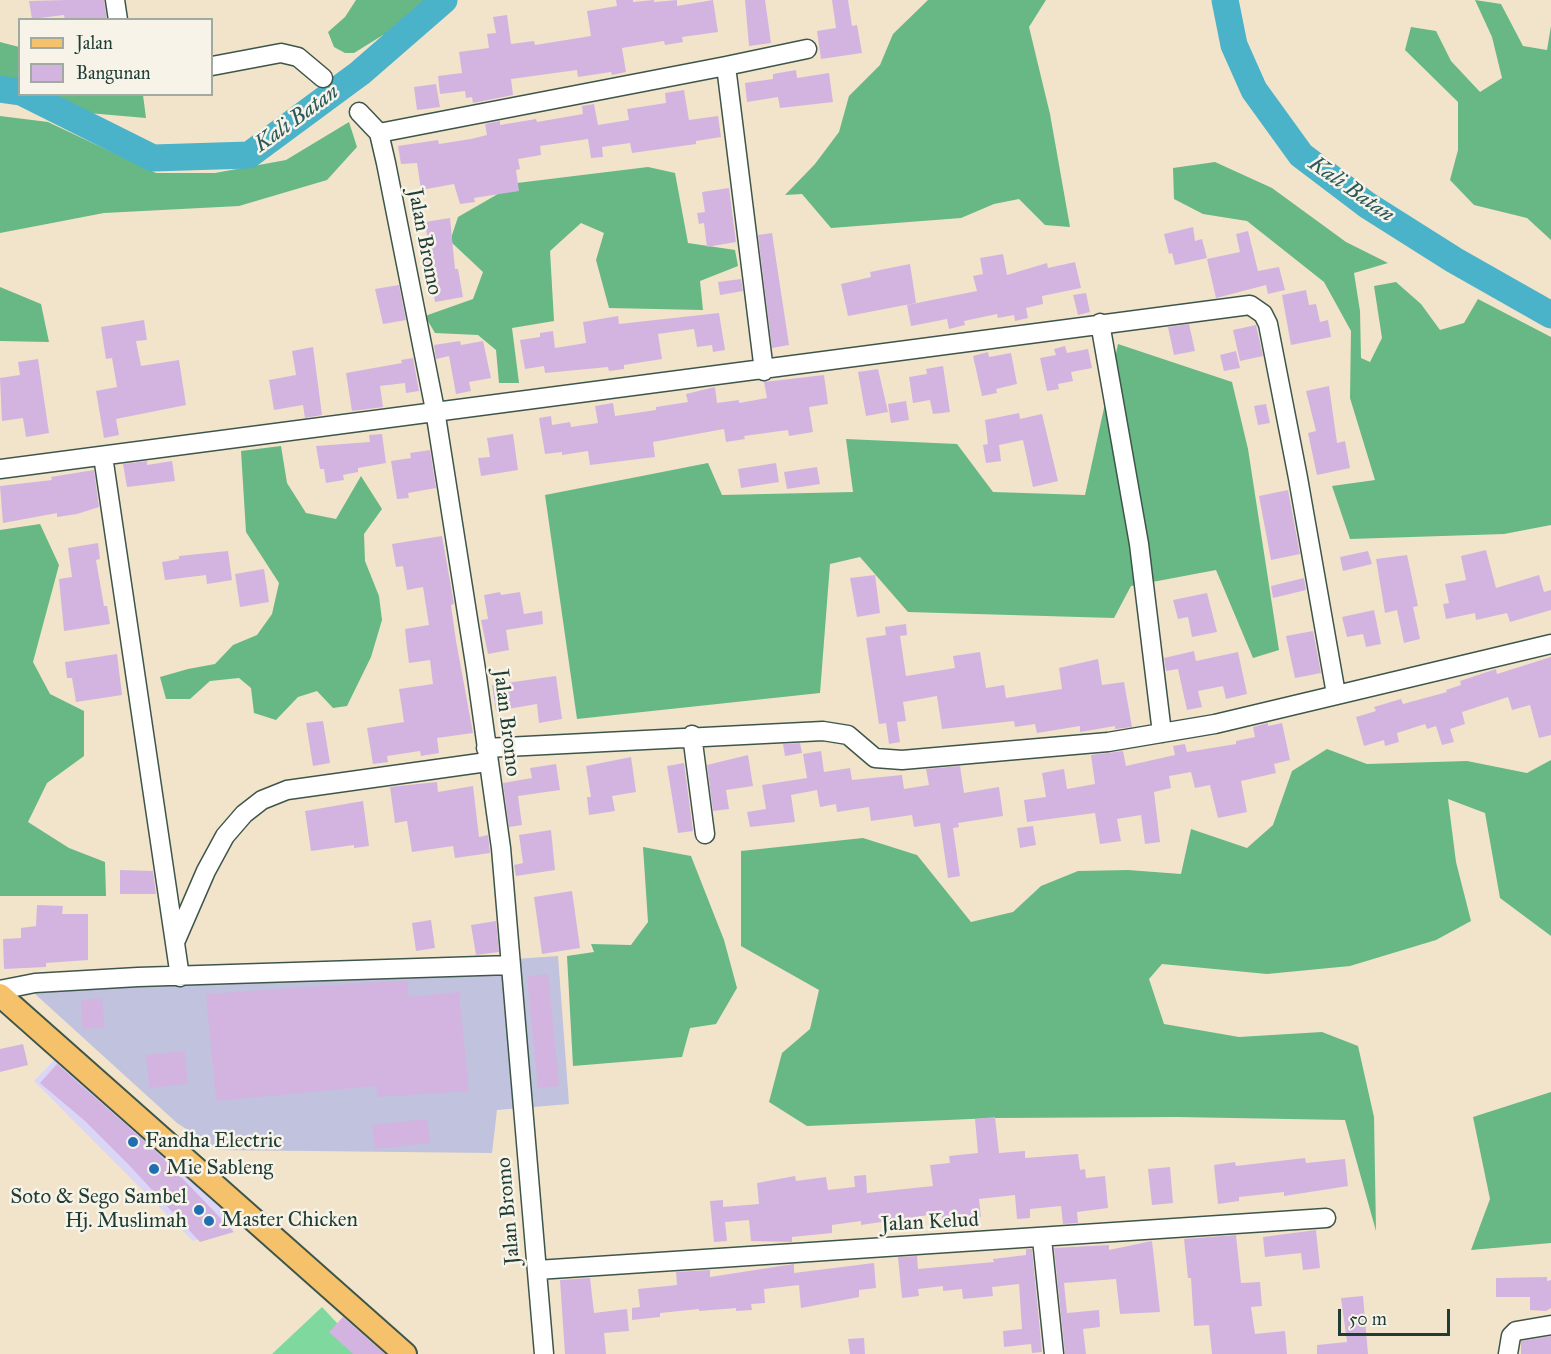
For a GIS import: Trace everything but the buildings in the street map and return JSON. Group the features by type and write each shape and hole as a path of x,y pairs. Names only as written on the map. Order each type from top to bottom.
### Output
{"main road":[{"path":"0,995 405,1354"}],"street":[{"path":"115,0 118,18"},
{"path":"359,112 379,133 807,50"},
{"path":"213,66 281,53 298,57 322,78"},
{"path":"726,66 764,371"},
{"name":"Jalan Bromo","path":"379,133 435,410 476,670 486,755 501,848 544,1354"},
{"path":"0,469 435,410 764,371 1100,323 1250,305 1263,314 1268,324 1296,466 1336,694"},
{"path":"1100,323 1139,544 1162,733"},
{"path":"103,456 180,978"},
{"path":"175,942 206,870 225,836 244,814 262,800 287,790 486,755 692,735 837,732 848,735 875,758 902,760 1108,742 1215,724 1551,644"},
{"path":"692,735 705,834"},
{"path":"0,990 35,983 89,979 180,978 512,965"},
{"name":"Jalan Kelud","path":"537,1270 1042,1239 1326,1218"},
{"path":"1042,1239 1054,1354"},
{"path":"1508,1354 1511,1336 1516,1331 1551,1324"}],"shaded area":[{"path":"558,956 569,1104 497,1110 492,1153 218,1150 177,1123 34,993"},
{"path":"58,1056 242,1226 193,1241 34,1081"}],"green space":[{"path":"356,0 444,0 403,35 383,35 354,53 345,53 334,47 328,32 345,17"},
{"path":"928,0 1046,0 1029,27 1050,114 1070,227 1045,225 1019,199 994,204 961,218 831,228 802,194 785,195 815,164 839,132 849,96 880,65 893,34"},
{"path":"1475,0 1501,4 1523,46 1547,50 1551,26 1551,240 1527,218 1474,205 1450,180 1458,150 1458,102 1405,50 1411,27 1436,31 1451,61 1480,92 1502,78 1492,37"},
{"path":"0,42 18,47 18,92 0,86"},
{"path":"31,96 143,96 146,118 88,113"},
{"path":"0,116 48,122 156,173 215,173 286,160 349,122 357,147 327,180 239,206 104,213 0,233"},
{"path":"1215,162 1272,188 1346,242 1388,263 1354,273 1360,311 1361,358 1370,362 1382,338 1374,286 1396,282 1421,304 1440,330 1464,323 1478,299 1551,337 1551,525 1504,534 1350,539 1332,486 1375,480 1350,398 1351,331 1324,282 1247,221 1203,214 1174,199 1173,168"},
{"path":"648,167 675,173 688,243 735,250 738,266 700,281 703,310 609,308 596,260 604,233 581,223 550,251 554,321 512,328 519,383 499,383 496,350 478,335 435,333 425,316 473,299 483,272 450,241 458,217 517,183"},
{"path":"0,287 41,304 49,342 0,341"},
{"path":"1118,344 1232,382 1248,449 1279,650 1253,658 1216,570 1131,586 1114,618 908,612 860,557 830,564 820,693 577,719 545,495 708,463 722,495 853,492 846,439 957,444 993,492 1085,495"},
{"path":"281,446 287,483 306,513 336,519 361,476 382,509 364,534 365,561 379,596 382,620 371,657 347,706 333,708 317,691 298,697 276,720 254,713 251,688 239,678 210,681 190,699 166,699 160,677 215,664 233,645 257,635 272,614 279,583 246,532 241,451"},
{"path":"40,524 59,565 33,662 50,694 84,711 84,756 47,783 28,822 69,848 105,862 106,896 0,896 0,530"},
{"path":"1327,749 1367,764 1467,761 1527,773 1551,760 1551,936 1500,898 1485,813 1448,799 1456,862 1471,921 1436,940 1350,966 1267,974 1162,964 1149,979 1164,1024 1239,1037 1322,1032 1358,1046 1374,1117 1376,1231 1345,1120 1177,1117 994,1118 807,1126 769,1102 782,1053 810,1029 819,990 741,946 741,851 863,838 917,855 971,922 1013,912 1041,886 1078,871 1128,870 1181,874 1191,829 1247,848 1273,825 1292,771"},
{"path":"643,847 691,856 724,940 737,988 716,1024 690,1028 682,1057 573,1066 567,956 594,952 591,944 631,945 648,922"},
{"path":"1551,1092 1551,1243 1471,1250 1490,1199 1473,1117"},
{"path":"322,1307 366,1354 272,1354"}],"waterway":[{"name":"Kali Batan","path":"29,96 153,158 249,155 360,73 444,0"},
{"name":"Kali Batan","path":"1225,0 1234,45 1254,90 1301,155 1367,205 1454,260 1551,315"},
{"name":"Kali Batan","path":"0,89 18,92"}],"place":[{"name":"Fandha Electric","path":"133,1142"},
{"name":"Mie Sableng","path":"154,1169"},
{"name":"Soto & Sego Sambel Hj. Muslimah","path":"199,1210"},
{"name":"Master Chicken","path":"209,1221"}]}
